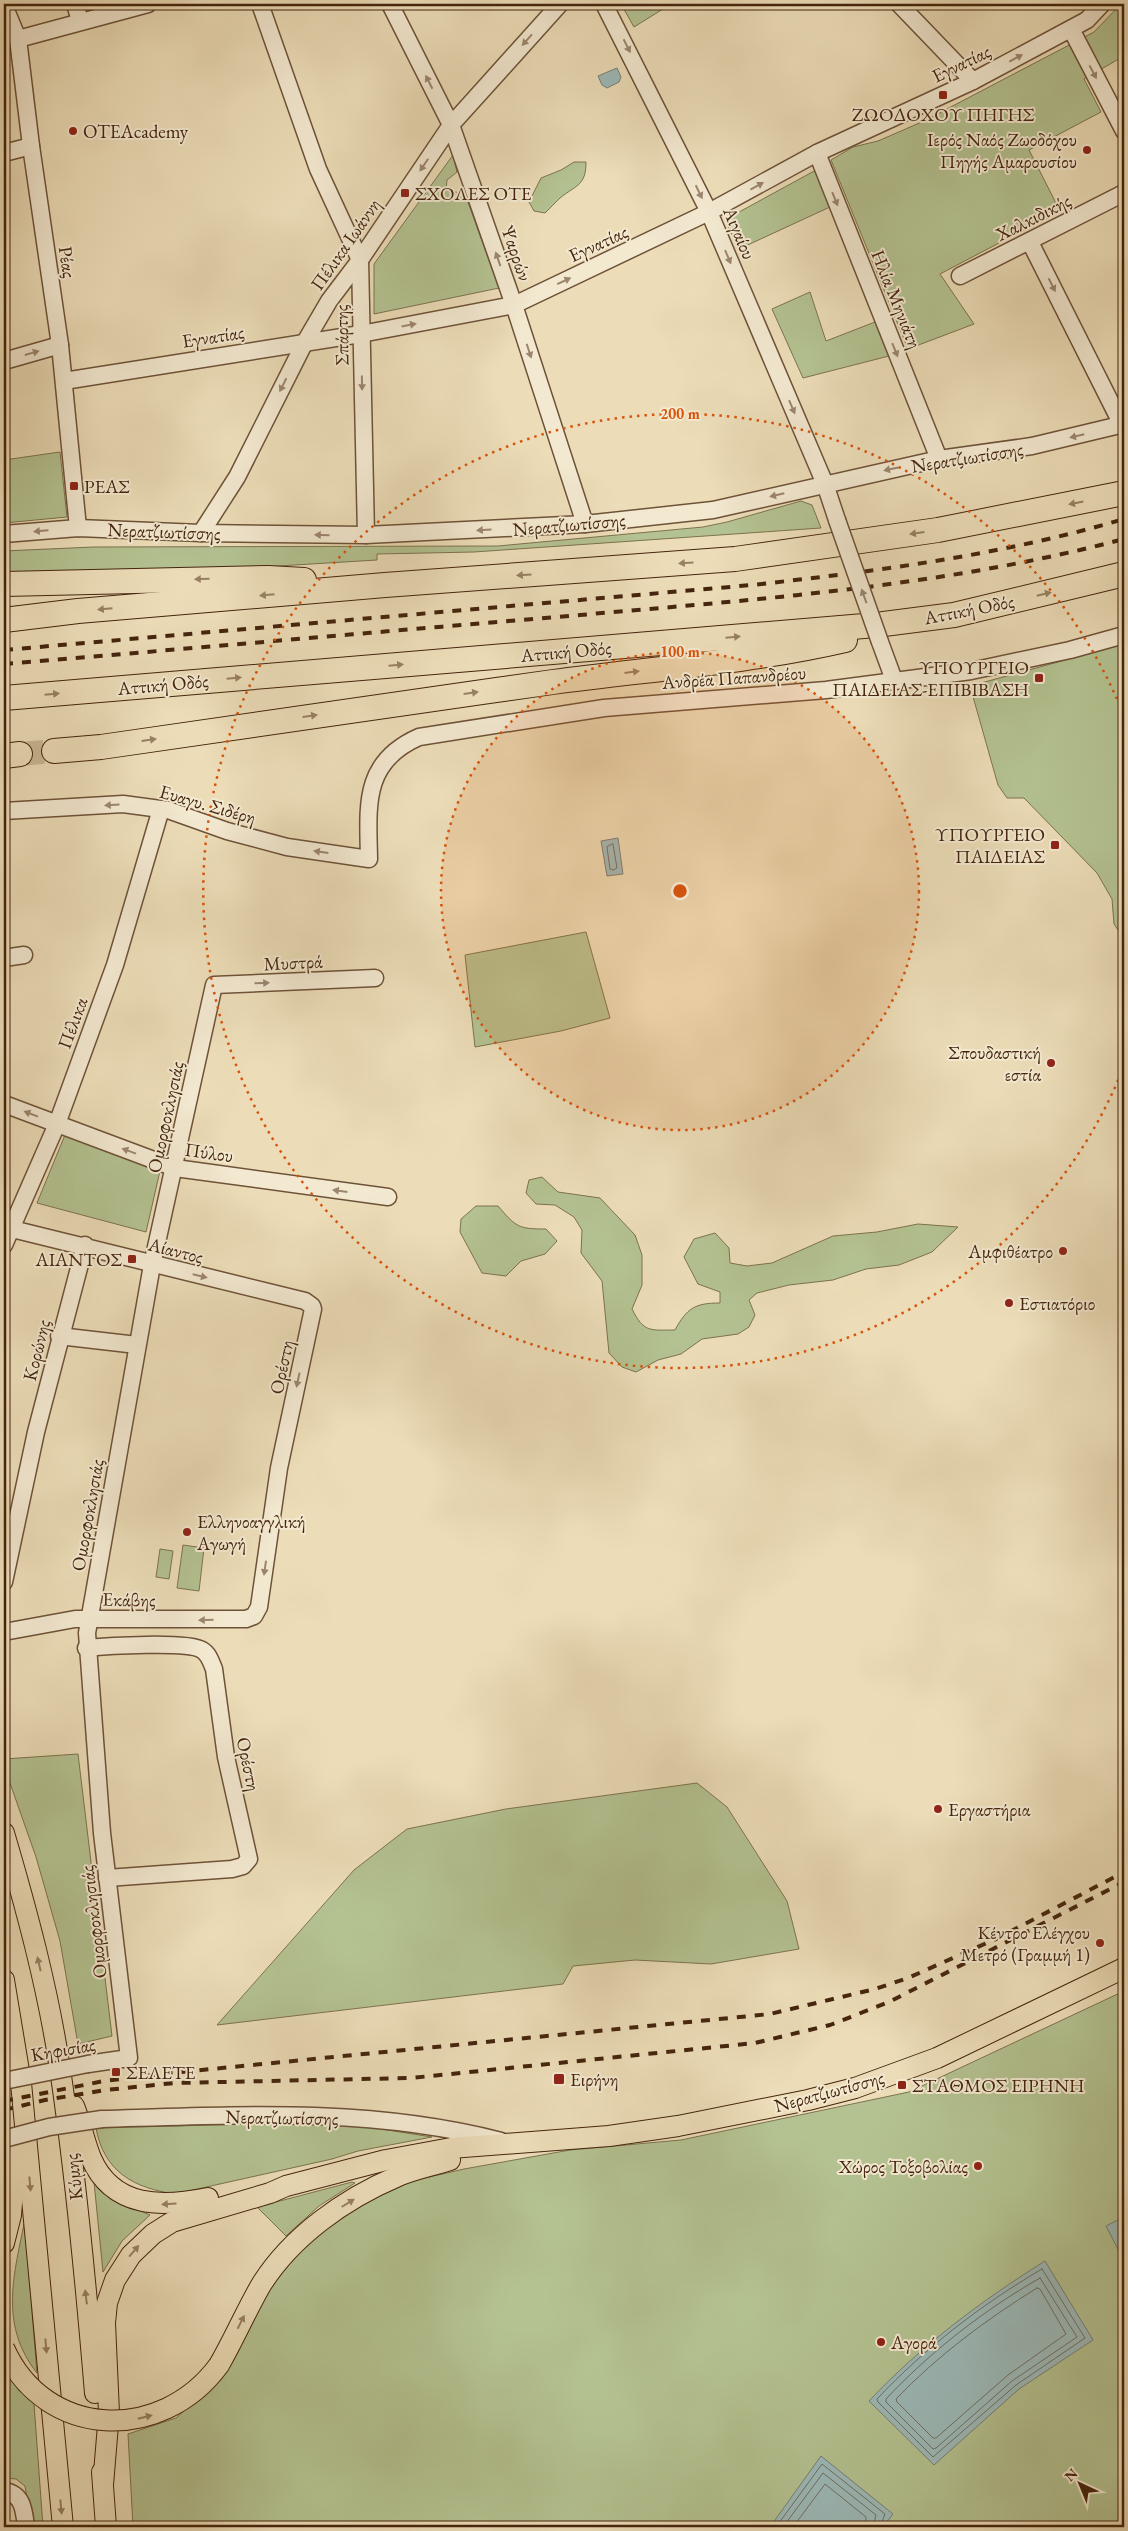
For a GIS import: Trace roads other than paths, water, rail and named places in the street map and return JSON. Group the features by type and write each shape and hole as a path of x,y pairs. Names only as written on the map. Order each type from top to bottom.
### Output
{"highway":[{"path":"4,620 78,611 735,559 938,530 1124,493"},
{"name":"Αττική Οδός","path":"4,698 878,634 1124,574"},
{"path":"4,584 268,578 385,586"},
{"path":"54,751 101,747 378,706 800,650 878,634"}],"main road":[{"name":"Κύμης","path":"4,1834 25,1904 50,2012 60,2069 87,2305 106,2527"},
{"name":"Νερατζιωτίσσης","path":"286,2186 386,2160 451,2148 609,2136 678,2126 808,2100 855,2088 937,2058 1124,1968"},
{"path":"4,1980 12,2082 63,2527"},
{"path":"60,2069 91,2158 104,2178 121,2193 145,2202 174,2204 268,2185 286,2186"},
{"path":"4,2243 11,2215 12,2082"},
{"path":"4,2348 18,2373 37,2393 73,2413 100,2420 127,2420 167,2410 190,2396 218,2365 272,2271 296,2244 322,2220 365,2192 397,2176 489,2146"},
{"path":"103,2485 109,2413 105,2314 110,2291 119,2271 144,2241 172,2222 270,2193 286,2186"}],"street":[{"path":"76,4 80,21"},
{"path":"18,39 148,4"},
{"name":"Σπάρτης","path":"260,4 318,169 360,260 366,535"},
{"name":"Ψαρρών","path":"390,4 451,126 514,305 585,524"},
{"name":"Πέλικα Ιωάννη","path":"201,534 237,477 305,342 329,301 360,260 451,126 560,4"},
{"name":"Αιγαίου","path":"604,4 709,212 825,484 894,680"},
{"path":"899,4 973,81"},
{"name":"Εγνατίας","path":"64,381 361,334 514,305 709,212 817,153 973,81 1090,18 1102,4"},
{"name":"Ρέας","path":"4,5 18,39 30,146 60,345 78,528"},
{"path":"1070,29 1124,131"},
{"path":"4,153 30,146"},
{"name":"Ηλία Μηνιάτη","path":"817,153 939,459"},
{"name":"Χαλκιδικής","path":"960,276 1124,193"},
{"path":"1030,242 1123,424"},
{"path":"4,362 60,345"},
{"name":"Νερατζιωτίσσης","path":"4,534 78,528 201,534 366,535 585,524 713,510 939,459 1032,446 1123,424"},
{"name":"Ανδρέα Παπανδρέου","path":"369,859 370,795 383,762 393,751 405,743 436,733 604,708 826,690 971,671 1124,635"},
{"name":"Ευαγυ. Σιδέρη","path":"4,812 123,804 161,809 227,831 287,847 369,859"},
{"name":"Πέλικα","path":"4,1245 8,1227 57,1124 115,965 161,809"},
{"path":"4,958 24,955"},
{"name":"Μυστρά","path":"214,985 375,978"},
{"name":"Ομορφοκλησιάς","path":"129,2058 107,1878 86,1648 152,1265 214,985"},
{"name":"Πύλου","path":"4,1104 175,1168 388,1197"},
{"name":"Αίαντος","path":"8,1227 85,1245 152,1265 305,1301 312,1306 313,1310 308,1332"},
{"name":"Κορώνης","path":"4,1582 36,1432 85,1245"},
{"name":"Ορέστη","path":"254,1616 259,1607 279,1468 308,1332"},
{"path":"60,1336 137,1346"},
{"name":"Εκάβης","path":"4,1632 48,1623 90,1618 208,1620 246,1619 254,1616"},
{"name":"Ορέστη","path":"86,1648 116,1645 190,1647 204,1651 210,1658 214,1669 226,1757 249,1859 243,1866 232,1869 107,1878"},
{"name":"Κηφισίας","path":"12,2082 88,2064 129,2058"},
{"name":"Νερατζιωτίσσης","path":"4,2139 49,2127 102,2119 284,2114 369,2119 470,2133 513,2144"},
{"path":"4,2491 14,2493 21,2501 26,2527"}],"water":[{"path":"617,68 621,77 619,82 607,88 602,85 598,76"},
{"path":"618,838 623,874 607,876 601,841"},
{"path":"1124,2217 1124,2261 1106,2226"},
{"path":"1045,2261 1093,2340 1019,2389 934,2465 869,2401 909,2362 952,2325"},
{"path":"821,2456 893,2514 883,2527 770,2527"}],"tunnel":[{"path":"20,754 54,751"}],"railway":[{"path":"4,650 799,580 986,552 1033,543 1124,519"},
{"path":"4,664 717,603 854,589 990,568 1124,539"},
{"path":"4,2101 104,2081 161,2074 770,2014 875,1989 908,1978 998,1938 1124,1872"},
{"path":"4,2110 45,2100 106,2090 174,2083 411,2078 755,2043 830,2025 889,2002 1124,1882"}],"place":[{"name":"ΖΩΟΔΟΧΟΥ ΠΗΓΗΣ","path":"943,95"},
{"name":"OTEAcademy","path":"73,131"},
{"name":"Ιερός Ναός Ζωοδόχου Πηγής Αμαρουσίου","path":"1087,150"},
{"name":"ΣΧΟΛΕΣ ΟΤΕ","path":"405,193"},
{"name":"ΡΕΑΣ","path":"74,486"},
{"name":"ΥΠΟΥΡΓΕΙΟ ΠΑΙΔΕΙΑΣ-ΕΠΙΒΙΒΑΣΗ","path":"1039,678"},
{"name":"ΥΠΟΥΡΓΕΙΟ ΠΑΙΔΕΙΑΣ","path":"1055,845"},
{"name":"Σπουδαστική εστία","path":"1051,1063"},
{"name":"Αμφιθέατρο","path":"1063,1251"},
{"name":"ΑΙΑΝΤΟΣ","path":"132,1259"},
{"name":"Εστιατόριο","path":"1009,1303"},
{"name":"Ελληνοαγγλική Αγωγή","path":"187,1532"},
{"name":"Εργαστήρια","path":"938,1809"},
{"name":"Κέντρο Ελέγχου Μετρό (Γραμμή 1)","path":"1100,1943"},
{"name":"ΣΕΛΕΤΕ","path":"116,2072"},
{"name":"Ειρήνη","path":"559,2079"},
{"name":"ΣΤΑΘΜΟΣ ΕΙΡΗΝΗ","path":"902,2085"},
{"name":"Χώρος Τοξοβολίας","path":"978,2166"},
{"name":"Αγορά","path":"881,2342"}]}
